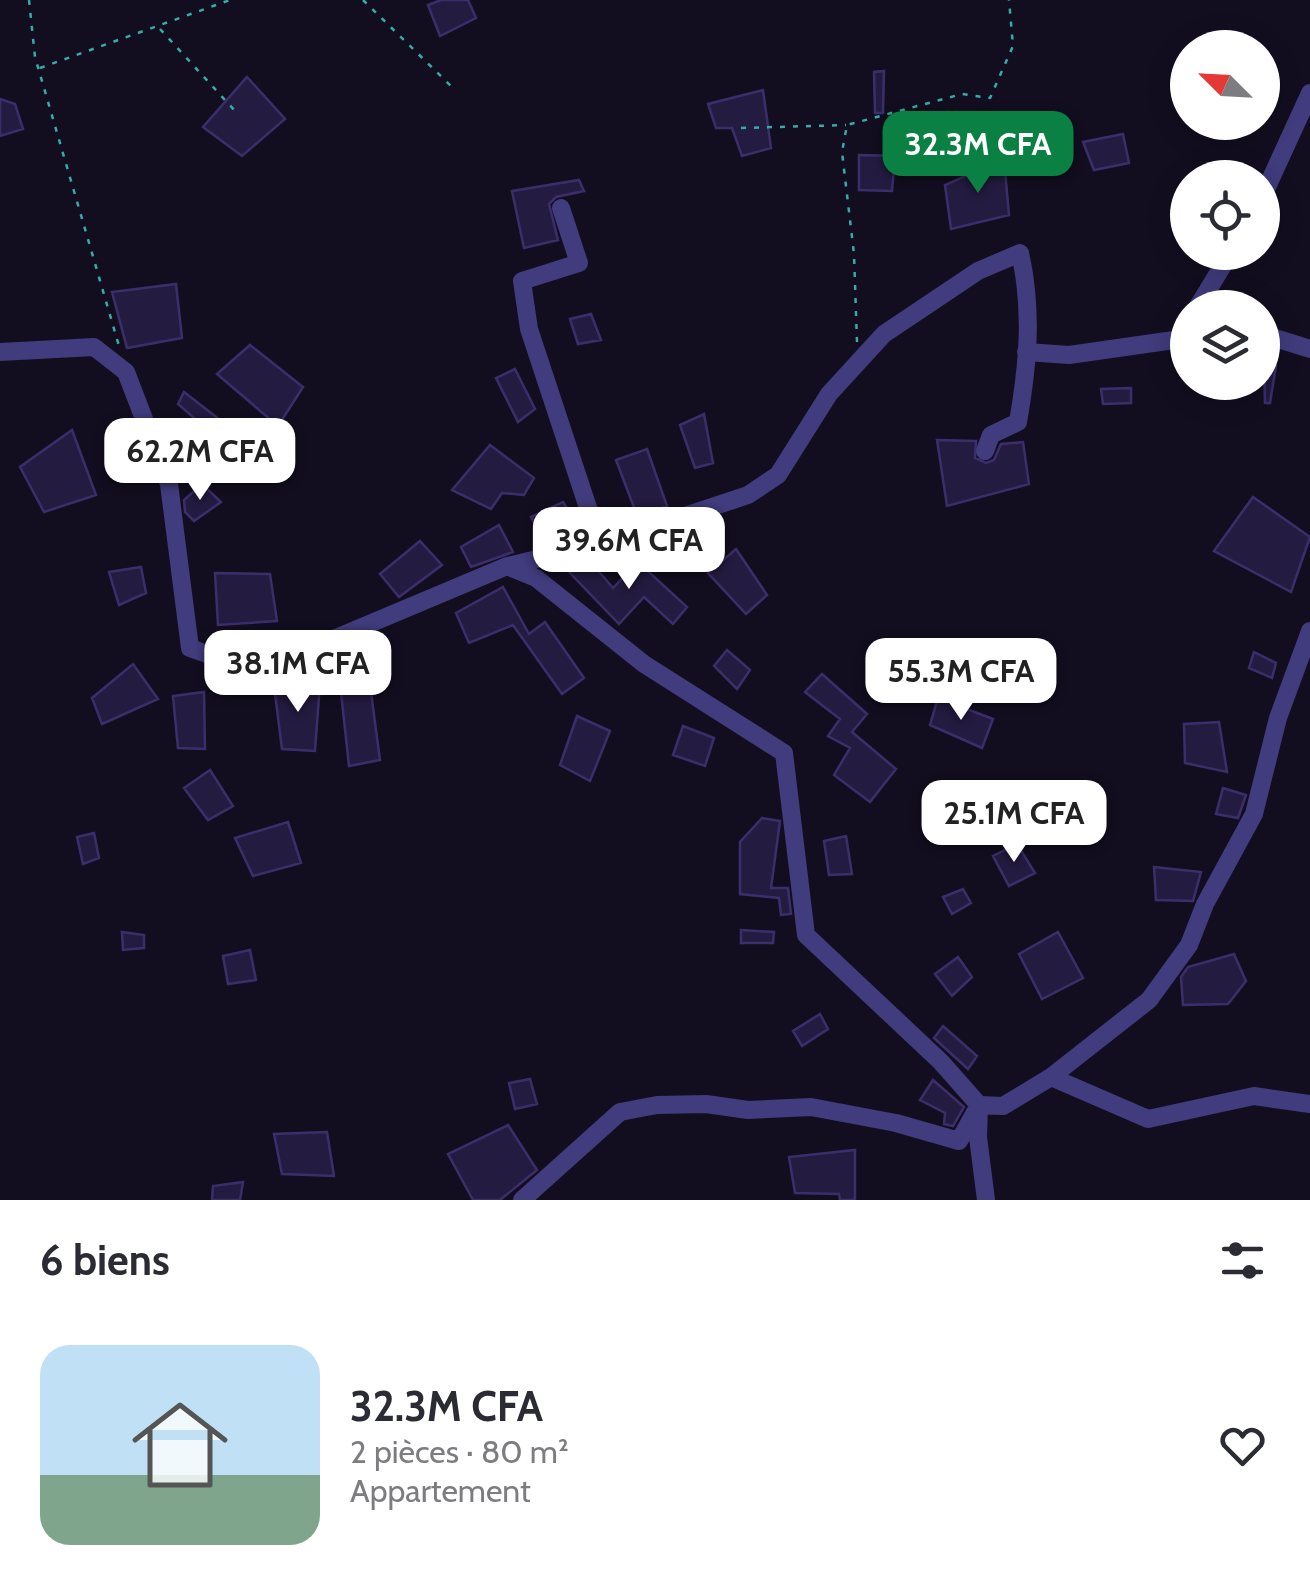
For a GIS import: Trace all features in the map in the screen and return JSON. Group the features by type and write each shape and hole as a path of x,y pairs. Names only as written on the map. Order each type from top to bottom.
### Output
{"street":[{"path":"1279,160 1310,93"},
{"path":"560,208 579,262 522,282 529,330 600,544"},
{"path":"0,352 94,348 126,372 169,484 190,648 221,659 324,643 507,566 600,544 748,495 778,475 828,394 910,313 978,271 1020,253 1030,295 1018,422 990,434 985,451"},
{"path":"1280,340 1310,350"},
{"path":"1026,352 1069,354 1170,341"},
{"path":"507,566 536,578 644,664 784,753 806,934 941,1062 980,1105 1002,1106 1051,1078 1149,1000 1190,945 1205,904 1254,814 1278,718 1310,631"},
{"path":"1051,1078 1148,1120 1254,1096 1310,1104"},
{"path":"522,1200 620,1112 657,1105 748,1110 812,1107 896,1123 959,1141 980,1105"},
{"path":"980,1105 978,1137 986,1200"}],"path":[{"path":"29,0 38,68 126,372"},
{"path":"38,68 230,0"},
{"path":"363,0 451,86"},
{"path":"742,128 847,126 962,94 990,98 1013,46 1009,0"},
{"path":"159,28 236,112"},
{"path":"847,126 842,152 854,254 858,361"}],"building":[{"path":"441,0 468,0 476,18 440,36 428,5"},
{"path":"884,71 883,113 875,113 874,72"},
{"path":"247,77 285,119 242,156 203,127"},
{"path":"763,90 771,148 742,156 732,128 716,128 708,104"},
{"path":"0,99 15,104 23,129 0,136"},
{"path":"1123,134 1129,163 1094,170 1083,142"},
{"path":"859,155 895,156 892,191 859,190"},
{"path":"1004,159 1009,215 951,229 945,185"},
{"path":"579,180 584,191 556,197 549,204 558,240 524,248 512,191"},
{"path":"176,284 182,338 127,348 112,292"},
{"path":"591,314 601,340 578,344 570,319"},
{"path":"250,345 303,387 278,426 217,374"},
{"path":"515,369 535,409 518,422 496,378"},
{"path":"1131,388 1131,403 1103,404 1101,389"},
{"path":"184,392 255,447 243,461 178,404"},
{"path":"704,414 713,463 695,468 680,425"},
{"path":"72,430 96,495 44,512 20,467"},
{"path":"937,440 976,441 975,458 986,463 994,460 1001,444 1023,442 1029,484 947,506"},
{"path":"490,445 534,478 524,495 502,493 491,509 452,490"},
{"path":"647,449 667,506 638,518 616,460"},
{"path":"202,484 221,502 194,521 185,512 184,500"},
{"path":"1253,497 1310,537 1291,592 1214,551"},
{"path":"563,502 577,525 544,541 531,517"},
{"path":"499,525 513,552 471,567 461,547"},
{"path":"420,541 442,565 399,597 380,574"},
{"path":"736,549 767,595 746,614 708,573"},
{"path":"589,560 613,588 638,562 687,607 673,624 644,597 619,624 570,573"},
{"path":"141,567 146,593 119,605 109,572"},
{"path":"215,573 270,574 277,621 218,625"},
{"path":"503,587 529,634 545,622 584,678 562,694 513,625 469,643 456,613"},
{"path":"727,650 750,670 737,689 714,666"},
{"path":"353,651 355,679 369,677 380,760 349,766 339,674 325,674 322,656"},
{"path":"1254,652 1276,663 1272,678 1249,668"},
{"path":"133,664 158,699 102,724 92,698"},
{"path":"822,674 867,714 852,732 896,769 870,802 834,775 850,748 828,736 840,719 805,692"},
{"path":"320,683 315,751 282,749 274,686"},
{"path":"204,692 205,749 178,748 173,696"},
{"path":"938,698 993,719 982,748 930,725"},
{"path":"577,716 610,731 590,781 560,765"},
{"path":"1219,722 1227,772 1185,763 1184,724"},
{"path":"683,726 714,738 705,766 673,755"},
{"path":"210,770 233,806 208,820 184,788"},
{"path":"1223,788 1246,795 1238,818 1216,814"},
{"path":"762,818 780,821 771,888 788,888 791,914 781,915 779,898 740,894 740,842"},
{"path":"288,822 301,863 253,876 235,838"},
{"path":"94,833 99,858 83,864 77,837"},
{"path":"846,836 852,874 829,875 824,841"},
{"path":"1017,844 1035,873 1009,886 993,856"},
{"path":"1154,867 1201,872 1193,901 1156,900"},
{"path":"963,889 971,903 952,914 943,897"},
{"path":"741,930 774,932 773,943 741,943"},
{"path":"122,932 144,935 144,948 123,950"},
{"path":"1058,932 1083,978 1042,999 1019,954"},
{"path":"250,950 256,980 228,984 223,956"},
{"path":"1234,954 1246,981 1228,1004 1183,1005 1181,977 1188,967"},
{"path":"958,957 972,977 952,996 935,974"},
{"path":"820,1014 828,1029 802,1046 793,1031"},
{"path":"943,1026 977,1056 968,1069 934,1038"},
{"path":"530,1079 537,1104 515,1109 509,1083"},
{"path":"933,1080 964,1107 953,1126 944,1124 945,1113 920,1100"},
{"path":"508,1125 537,1170 500,1200 473,1200 448,1154"},
{"path":"327,1132 334,1176 282,1174 274,1134"},
{"path":"855,1150 855,1200 840,1200 839,1194 795,1193 789,1157"},
{"path":"243,1182 240,1200 212,1200 213,1186"}]}
